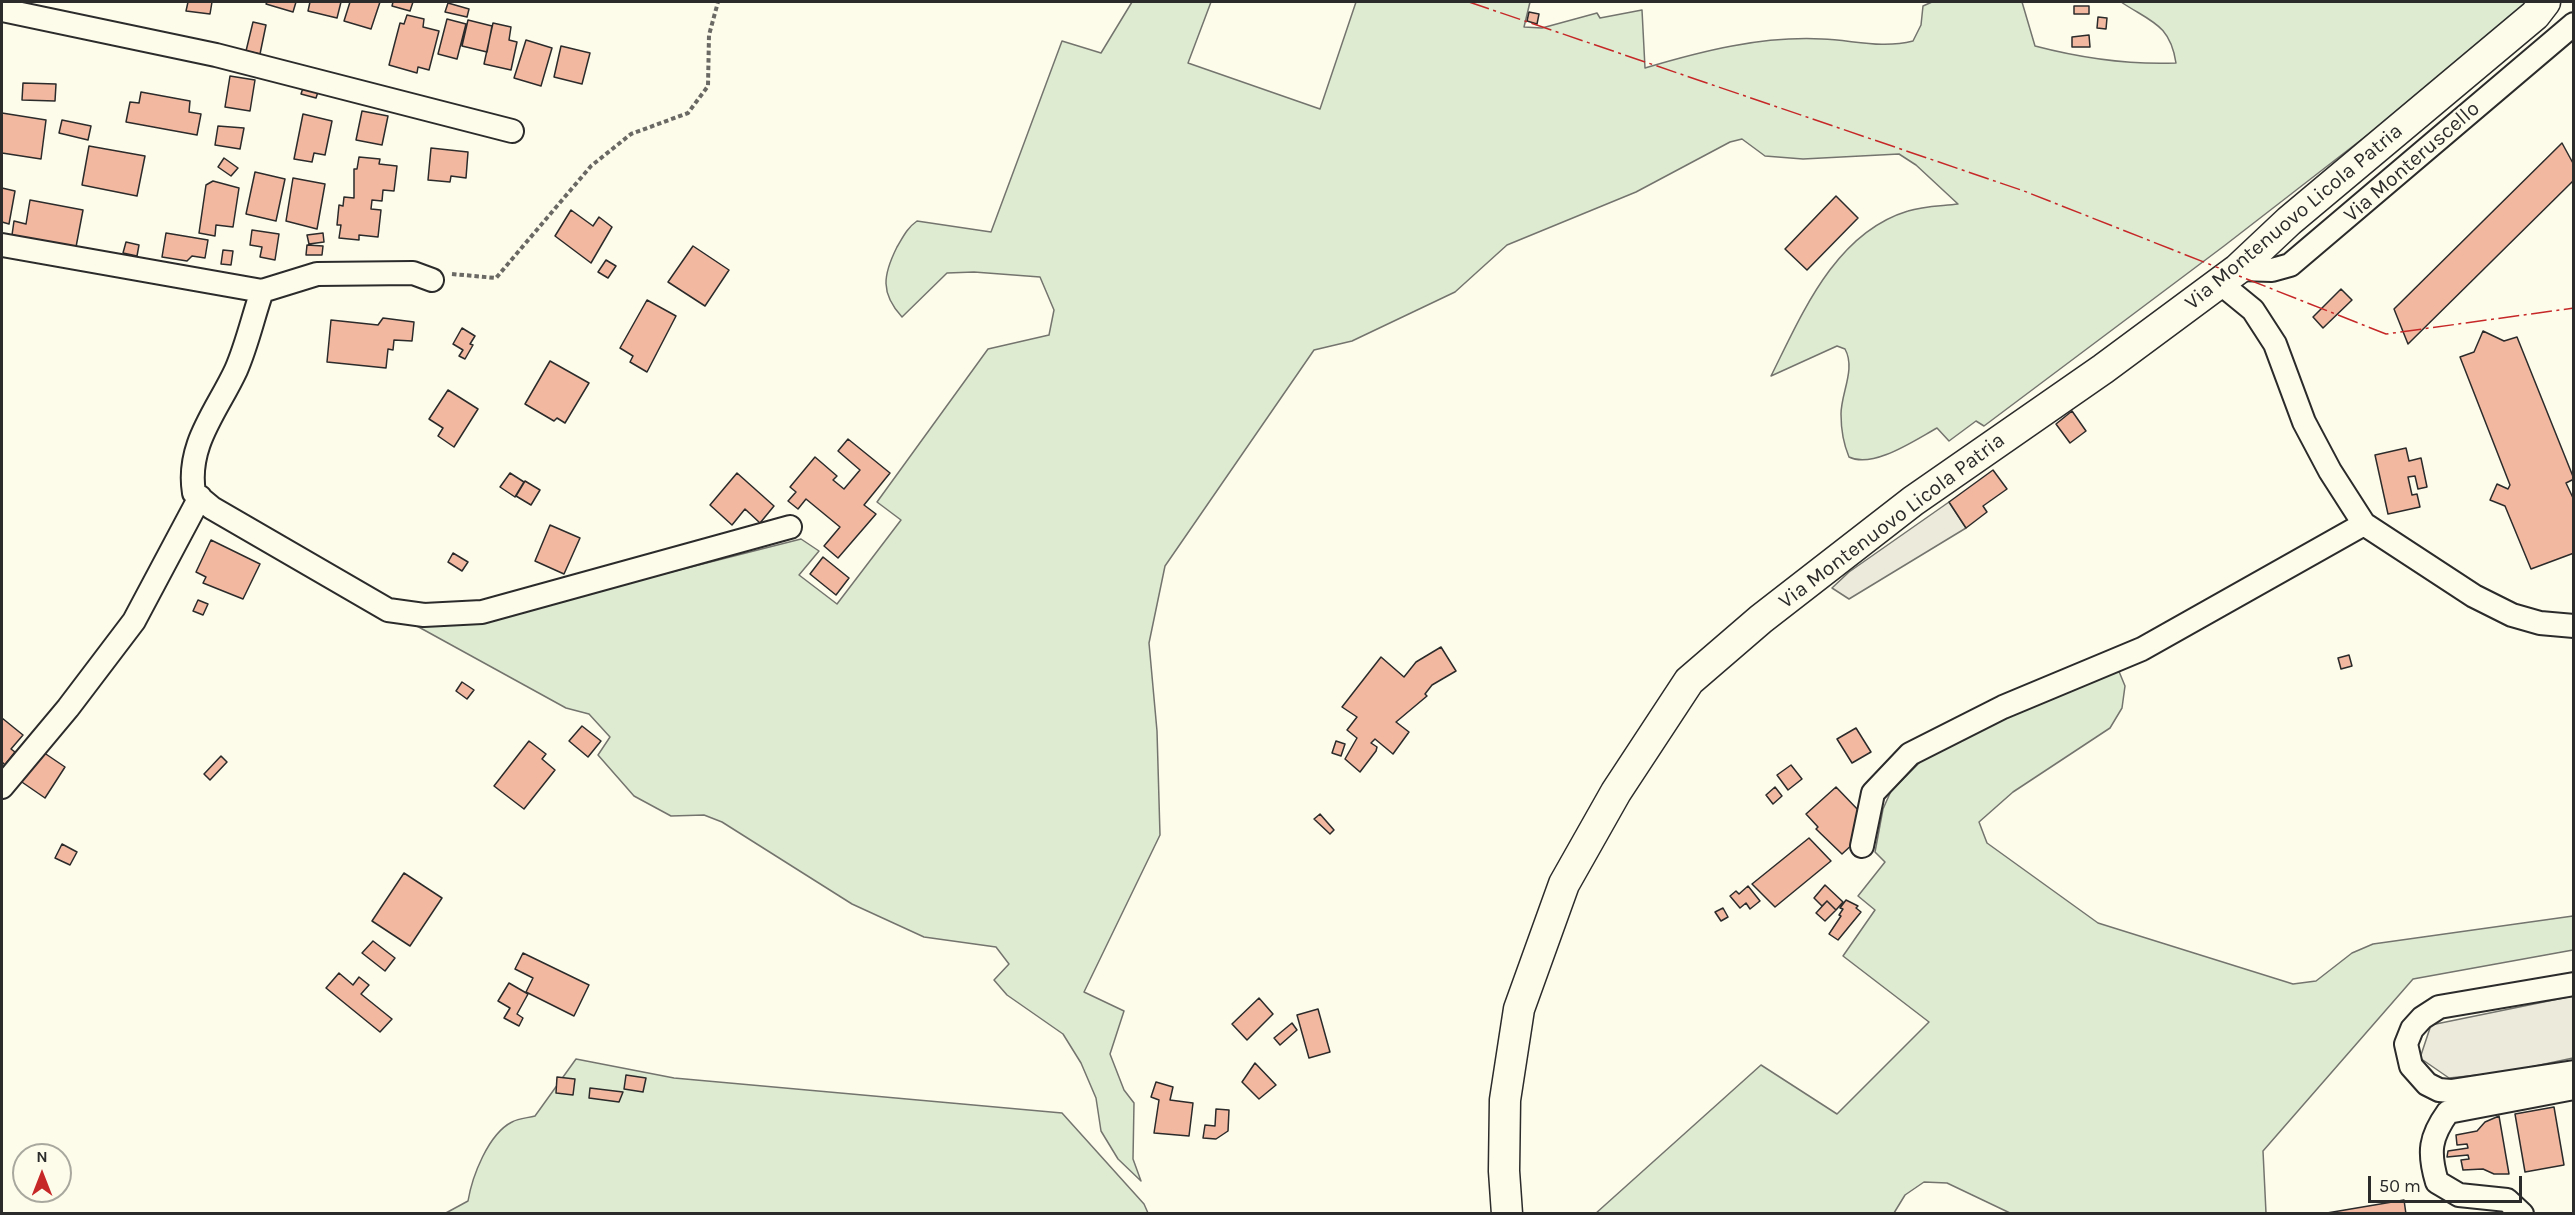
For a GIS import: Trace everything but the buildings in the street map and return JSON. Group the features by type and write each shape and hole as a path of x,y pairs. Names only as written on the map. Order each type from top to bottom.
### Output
{"main road":[{"name":"Via Montenuovo Licola Patria","path":"1507,1214 1504,1171 1506,1100 1519,1009 1564,884 1616,792 1689,681 1761,619 1913,501 2229,276 2289,221 2535,15 2545,2"}],"street":[{"path":"2,10 216,56 512,131"},
{"name":"Via Monteruscello","path":"2229,276 2290,265 2574,24"},
{"path":"2289,221 2287,249 2292,253 2314,246"},
{"path":"2,245 262,291 317,274 414,273 432,280"},
{"path":"2229,276 2275,344 2304,422 2330,471 2364,524 2474,596 2512,615 2540,623 2574,626"},
{"path":"262,291 236,369 197,444 191,474 194,493 212,508 388,610 424,615 482,612 790,527"},
{"path":"2,787 68,708 134,621 200,498"},
{"path":"1862,846 1873,793 1910,754 2002,707 2142,649 2364,524"},
{"path":"2574,984 2439,1007 2412,1029 2406,1044 2410,1066 2427,1084 2439,1090 2451,1091 2574,1072"},
{"path":"2522,1214 2507,1200 2459,1195 2437,1182 2430,1160 2434,1131 2448,1112 2574,1088"}],"path":[{"path":"432,280 449,274 496,278 591,166 631,134 688,113 708,86 709,35 718,2"}],"green space":[{"path":"1132,2 1211,2 1188,63 1320,109 1356,2 1530,2 1524,27 1542,28 1597,13 1600,18 1642,10 1645,68 1754,42 1822,39 1890,44 1913,41 1921,25 1923,6 1932,2 2022,2 2035,46 2104,60 2176,63 2169,40 2158,25 2121,2 2529,2 2490,40 2224,246 1984,426 1976,421 1949,441 1937,428 1906,446 1882,456 1859,460 1849,457 1843,436 1841,414 1849,365 1845,349 1837,346 1771,376 1795,327 1824,278 1860,237 1882,222 1908,211 1958,204 1916,165 1899,154 1803,159 1765,156 1742,139 1730,142 1636,192 1507,245 1455,292 1352,341 1314,350 1165,566 1149,643 1157,731 1160,835 1084,992 1124,1011 1110,1054 1124,1090 1134,1103 1133,1159 1141,1181 1118,1159 1101,1131 1096,1098 1081,1063 1063,1034 1007,995 994,980 1009,964 996,947 924,937 852,904 722,822 704,815 671,816 634,796 598,755 610,737 589,714 566,708 415,625 474,622 801,539 819,551 799,575 837,604 901,520 877,502 988,349 1049,335 1054,310 1040,277 974,272 947,273 902,317 890,300 886,284 889,266 897,247 917,221 991,232 1062,41 1101,53"},
{"path":"2118,669 2125,686 2122,708 2110,728 2013,792 1979,822 1987,843 2098,923 2293,984 2316,981 2352,953 2373,944 2573,916 2573,950 2413,979 2263,1151 2266,1213 2010,1213 1947,1183 1924,1182 1905,1195 1894,1213 1595,1214 1761,1065 1837,1114 1929,1022 1843,956 1875,910 1858,896 1885,862 1875,852 1883,809 1891,791 1927,755 1970,730"},
{"path":"576,1059 674,1078 1062,1113 1144,1204 1148,1213 444,1214 468,1201 482,1157 496,1136 512,1122 535,1116"}],"shaded area":[{"path":"1949,502 1966,528 1849,599 1832,588 1849,572"},
{"path":"2573,996 2573,1058 2507,1072 2449,1078 2420,1058 2431,1025"}],"power":[{"path":"1469,2 2024,191 2386,334 2574,308"}]}
